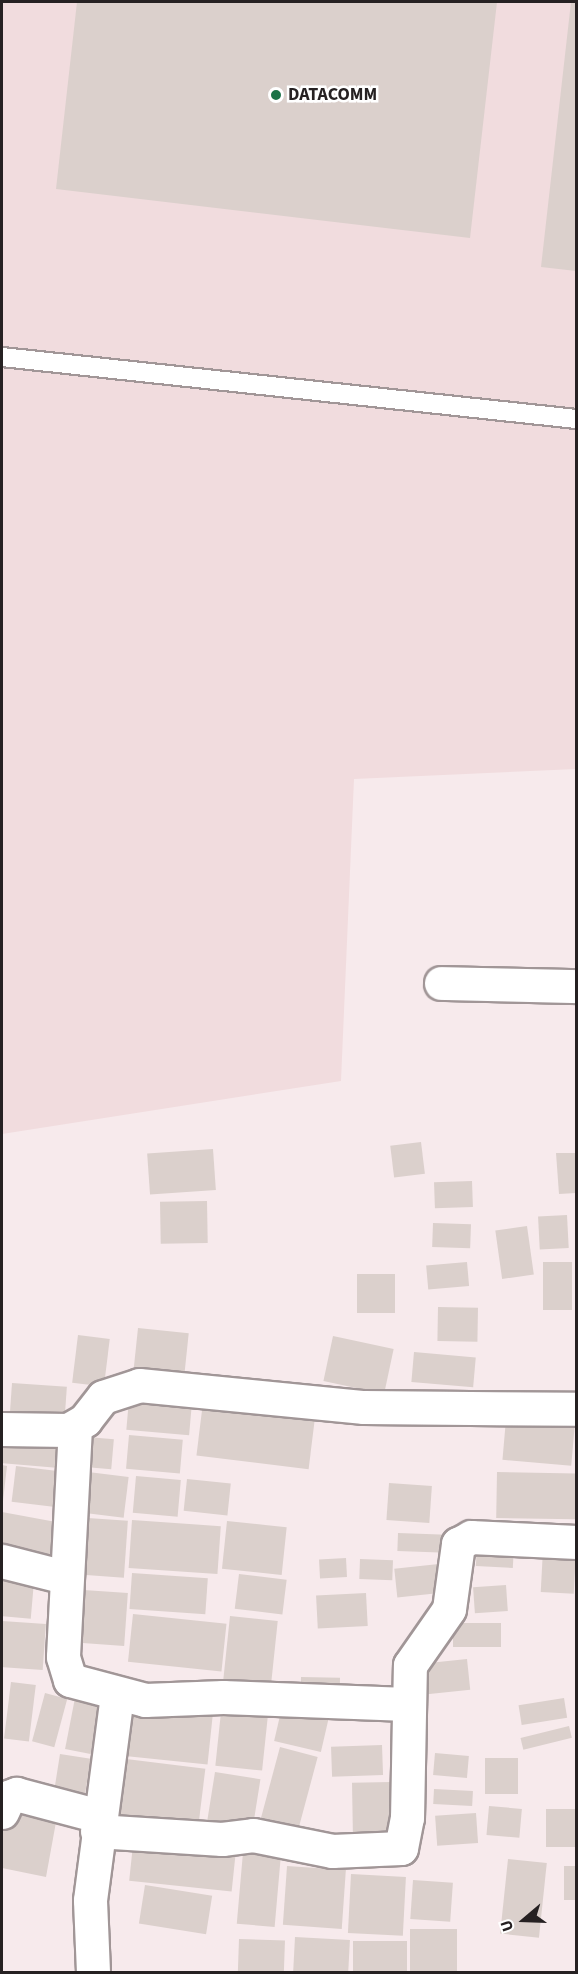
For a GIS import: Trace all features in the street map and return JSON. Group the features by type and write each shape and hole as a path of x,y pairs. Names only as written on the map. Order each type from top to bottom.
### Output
{"street":[{"path":"441,983 576,986"},
{"path":"2,1429 61,1431 75,1427 103,1397 139,1385 364,1407 576,1409"},
{"path":"75,1427 66,1577 65,1676 117,1695 145,1700 223,1697 407,1704"},
{"path":"2,1812 9,1797 16,1794 98,1823 222,1839 253,1835 332,1851 394,1851 404,1842 407,1704 413,1654 436,1630 453,1598 458,1544 471,1537 576,1542"},
{"path":"2,1561 66,1577"},
{"path":"93,1972 90,1900 98,1823 117,1695"}],"lane":[{"path":"2,357 576,419"}],"shaded area":[{"path":"2,2 576,2 576,769 354,779 341,1081 2,1134"}],"building":[{"name":"DATACOMM","path":"77,2 497,2 470,238 56,189"},
{"path":"571,2 576,2 576,271 541,267"},
{"path":"421,1142 425,1174 394,1178 390,1146"},
{"path":"213,1149 216,1190 150,1195 147,1154"},
{"path":"556,1153 576,1153 576,1193 559,1194"},
{"path":"472,1181 473,1207 435,1208 434,1182"},
{"path":"207,1201 208,1243 161,1244 160,1202"},
{"path":"567,1215 569,1248 540,1249 538,1217"},
{"path":"433,1223 471,1224 470,1248 432,1247"},
{"path":"527,1226 534,1275 502,1279 495,1230"},
{"path":"467,1262 469,1286 428,1289 426,1266"},
{"path":"543,1262 572,1262 572,1310 543,1310"},
{"path":"357,1274 395,1274 395,1313 357,1313"},
{"path":"438,1307 478,1308 477,1342 437,1341"},
{"path":"138,1328 189,1333 185,1373 134,1368"},
{"path":"78,1335 110,1339 104,1387 72,1383"},
{"path":"333,1336 394,1349 384,1394 323,1381"},
{"path":"414,1352 476,1357 473,1387 411,1382"},
{"path":"12,1383 67,1387 64,1427 9,1423"},
{"path":"130,1388 193,1393 189,1435 126,1430"},
{"path":"204,1394 316,1408 309,1469 196,1456"},
{"path":"507,1408 576,1414 571,1466 502,1460"},
{"path":"2,1432 62,1437 59,1468 2,1463"},
{"path":"129,1435 183,1440 180,1474 126,1469"},
{"path":"76,1436 114,1439 111,1469 73,1466"},
{"path":"2,1465 7,1466 3,1501 2,1501"},
{"path":"16,1466 62,1472 57,1507 12,1502"},
{"path":"80,1471 129,1477 124,1518 75,1512"},
{"path":"497,1472 576,1473 575,1519 496,1518"},
{"path":"136,1476 181,1480 178,1517 133,1513"},
{"path":"187,1479 231,1484 227,1515 184,1511"},
{"path":"389,1483 432,1486 429,1523 386,1520"},
{"path":"2,1512 56,1522 48,1563 2,1553"},
{"path":"73,1517 128,1521 124,1578 69,1574"},
{"path":"132,1520 221,1526 217,1574 129,1568"},
{"path":"227,1521 287,1527 282,1575 222,1569"},
{"path":"398,1533 447,1535 446,1553 397,1551"},
{"path":"477,1544 514,1546 513,1568 476,1566"},
{"path":"543,1549 576,1551 574,1594 541,1592"},
{"path":"346,1558 347,1577 320,1578 319,1559"},
{"path":"360,1559 393,1560 392,1580 359,1579"},
{"path":"448,1563 451,1592 397,1597 394,1569"},
{"path":"132,1573 208,1578 205,1614 129,1609"},
{"path":"239,1574 287,1580 282,1615 235,1609"},
{"path":"2,1580 34,1583 31,1619 2,1616"},
{"path":"506,1585 508,1611 475,1613 473,1587"},
{"path":"69,1589 128,1593 124,1646 65,1642"},
{"path":"366,1593 368,1626 318,1629 316,1596"},
{"path":"133,1614 226,1624 221,1672 128,1662"},
{"path":"230,1616 278,1621 270,1694 222,1689"},
{"path":"2,1621 46,1624 43,1670 2,1667"},
{"path":"453,1623 501,1623 501,1647 453,1647"},
{"path":"467,1659 470,1690 418,1695 414,1665"},
{"path":"301,1677 340,1678 340,1698 301,1697"},
{"path":"11,1682 36,1685 29,1742 4,1739"},
{"path":"45,1693 67,1699 54,1747 32,1741"},
{"path":"75,1698 101,1703 91,1754 65,1749"},
{"path":"119,1698 213,1708 208,1765 113,1755"},
{"path":"564,1698 567,1718 522,1725 519,1705"},
{"path":"282,1707 329,1718 321,1752 274,1741"},
{"path":"221,1712 268,1717 262,1771 215,1766"},
{"path":"569,1726 572,1738 523,1750 520,1738"},
{"path":"382,1745 383,1775 332,1777 331,1747"},
{"path":"280,1747 318,1757 295,1842 257,1832"},
{"path":"435,1753 469,1756 467,1778 433,1775"},
{"path":"60,1754 91,1759 83,1806 52,1801"},
{"path":"118,1758 205,1769 197,1833 110,1823"},
{"path":"485,1758 518,1758 518,1794 485,1794"},
{"path":"215,1772 260,1779 252,1835 206,1827"},
{"path":"391,1782 392,1844 353,1845 352,1783"},
{"path":"434,1789 473,1791 472,1806 433,1804"},
{"path":"489,1806 522,1809 519,1838 486,1835"},
{"path":"546,1809 576,1809 576,1847 546,1847"},
{"path":"3,1812 56,1822 46,1877 2,1868"},
{"path":"476,1813 478,1843 437,1846 435,1816"},
{"path":"134,1835 236,1846 232,1892 129,1881"},
{"path":"244,1841 282,1844 275,1927 237,1924"},
{"path":"508,1859 547,1863 539,1938 500,1934"},
{"path":"287,1866 346,1870 342,1929 283,1925"},
{"path":"564,1866 576,1866 576,1900 564,1900"},
{"path":"351,1874 406,1877 403,1936 348,1933"},
{"path":"413,1880 453,1883 450,1922 410,1919"},
{"path":"145,1885 212,1896 206,1934 139,1924"},
{"path":"410,1929 457,1929 457,1972 410,1972"},
{"path":"295,1937 350,1940 348,1972 293,1972"},
{"path":"239,1939 285,1941 284,1972 238,1972"},
{"path":"353,1941 407,1941 407,1972 353,1972"}],"place":[{"name":"DATACOMM","path":"276,95"}]}
